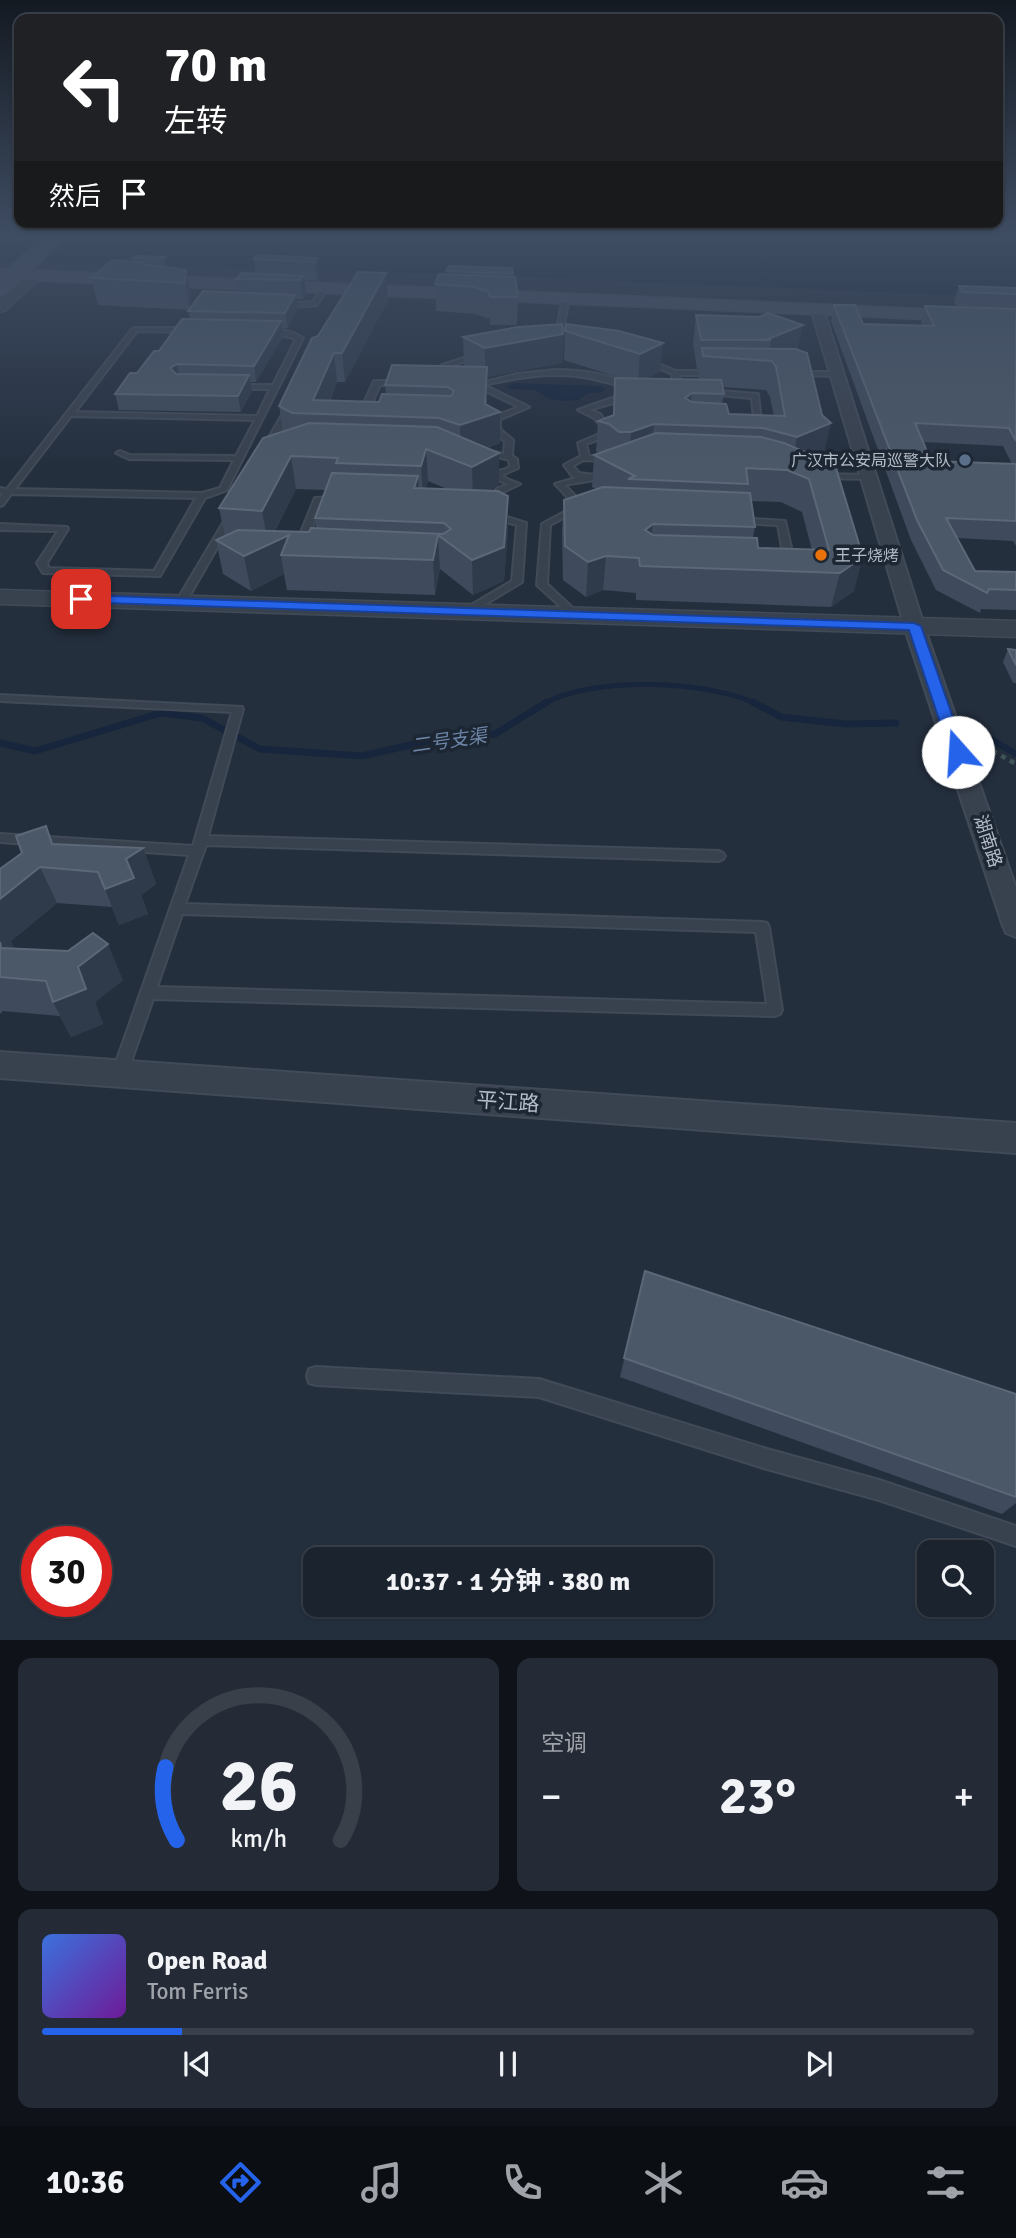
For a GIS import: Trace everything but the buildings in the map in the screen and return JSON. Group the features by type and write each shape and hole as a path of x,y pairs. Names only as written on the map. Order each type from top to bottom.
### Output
{"main road":[{"path":"895,313 1016,318"}],"street":[{"name":"湖南路","path":"818,313 916,632 1016,926"},
{"path":"0,597 575,615 916,632 1016,640"},
{"path":"0,608 916,632 1016,629"},
{"name":"平江路","path":"0,1065 1016,1138"}],"lane":[{"path":"563,313 556,346 566,347"},
{"path":"0,503 5,491 135,329 203,331"},
{"path":"5,491 202,496 223,490 300,338 286,332 258,332"},
{"path":"426,383 452,384 439,376 444,366 493,353"},
{"path":"635,358 675,373 729,373"},
{"path":"464,384 477,385 525,373 556,371 607,376 632,387 645,388"},
{"path":"670,388 677,380 675,373"},
{"path":"783,374 837,374"},
{"path":"373,420 361,420 377,383 414,383"},
{"path":"477,385 525,407 498,418 495,425 497,432 509,440 508,456"},
{"path":"221,386 275,387"},
{"path":"585,457 582,443 602,435 605,426 597,416 582,410 621,398 632,387"},
{"path":"658,388 682,389"},
{"path":"694,390 755,396 760,432 748,431"},
{"path":"261,460 292,404"},
{"path":"69,414 260,418"},
{"path":"267,448 279,448"},
{"path":"120,453 129,457 239,458"},
{"path":"462,461 473,465 479,471 496,474 514,468 515,462 508,456 481,456 473,465"},
{"path":"570,514 574,510 574,499 559,484 602,476 616,468 602,459 585,457 571,462 568,468 576,474 589,477"},
{"path":"494,506 499,491 516,484 504,481 496,474"},
{"path":"810,476 869,477"},
{"path":"0,527 64,529 42,563 46,571 157,574 202,496"},
{"path":"310,556 296,556 318,500 345,500"},
{"path":"181,602 237,505"},
{"path":"466,612 517,582 522,523 504,519 494,506 481,505"},
{"path":"575,615 542,585 546,524 570,514 584,514"},
{"path":"730,520 782,523 790,568 778,567"},
{"path":"212,551 224,552"},
{"path":"0,698 239,709 199,845 120,1074"},
{"path":"0,838 719,856"},
{"path":"148,993 775,1010 762,927 177,909"},
{"path":"316,1376 539,1388 767,1459 879,1490 1016,1536"}],"path":[{"path":"950,727 1016,764"}],"water":[{"path":"513,383 600,386 605,390 588,393 578,400 564,401 549,399 535,390 510,389 507,386"}],"waterway":[{"name":"二号支渠","path":"544,704 564,695 590,689 650,684 710,690 756,704"},
{"name":"二号支渠","path":"0,743 35,751 161,713 202,718 260,749 362,756 428,741 495,734 547,702"},
{"name":"二号支渠","path":"753,702 781,717 846,724 896,723"},
{"name":"二号支渠","path":"961,722 1016,754"}],"place":[{"name":"广汉市公安局巡警大队","path":"965,460"},
{"name":"王子烧烤","path":"821,555"}],"route":[{"path":"81,599 914,626 958,752"}]}
